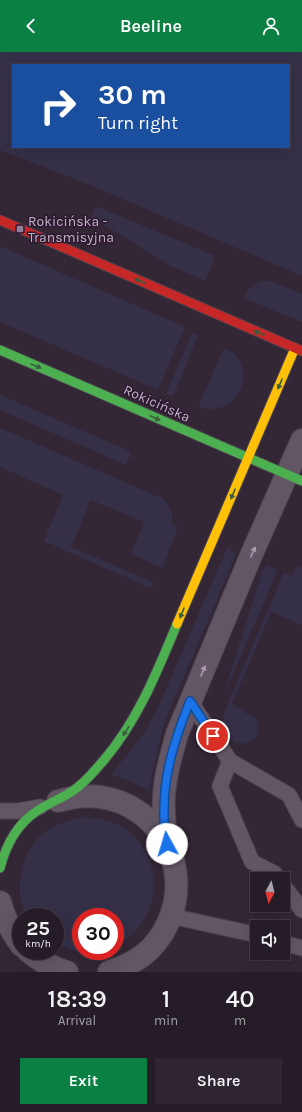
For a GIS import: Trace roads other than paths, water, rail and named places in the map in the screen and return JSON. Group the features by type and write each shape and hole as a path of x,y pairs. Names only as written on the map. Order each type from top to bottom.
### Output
{"main road":[{"path":"0,220 298,350 248,458 156,674 137,714 119,741 97,769 81,786 30,816 18,828 8,843 0,868"},
{"name":"Rokicińska","path":"0,350 294,478"}],"street":[{"path":"167,844 164,812 164,790 169,762 177,734 190,701 294,478 302,440"},
{"path":"52,803 79,796 100,797 120,802 139,812 155,826 167,844 172,857 176,871 176,901 165,930 143,956 126,966 109,972"},
{"path":"0,902 2,913 12,933"},
{"path":"39,960 57,971"}],"lane":[{"path":"190,701 230,761 289,795 302,820"},
{"path":"230,761 220,786 252,862 272,872"},
{"path":"0,811 18,811 52,803"},
{"path":"290,894 302,910"},
{"path":"171,916 250,933"},
{"path":"290,944 302,948"}],"place":[{"name":"Rokicińska - Transmisyjna","path":"20,229"}]}
